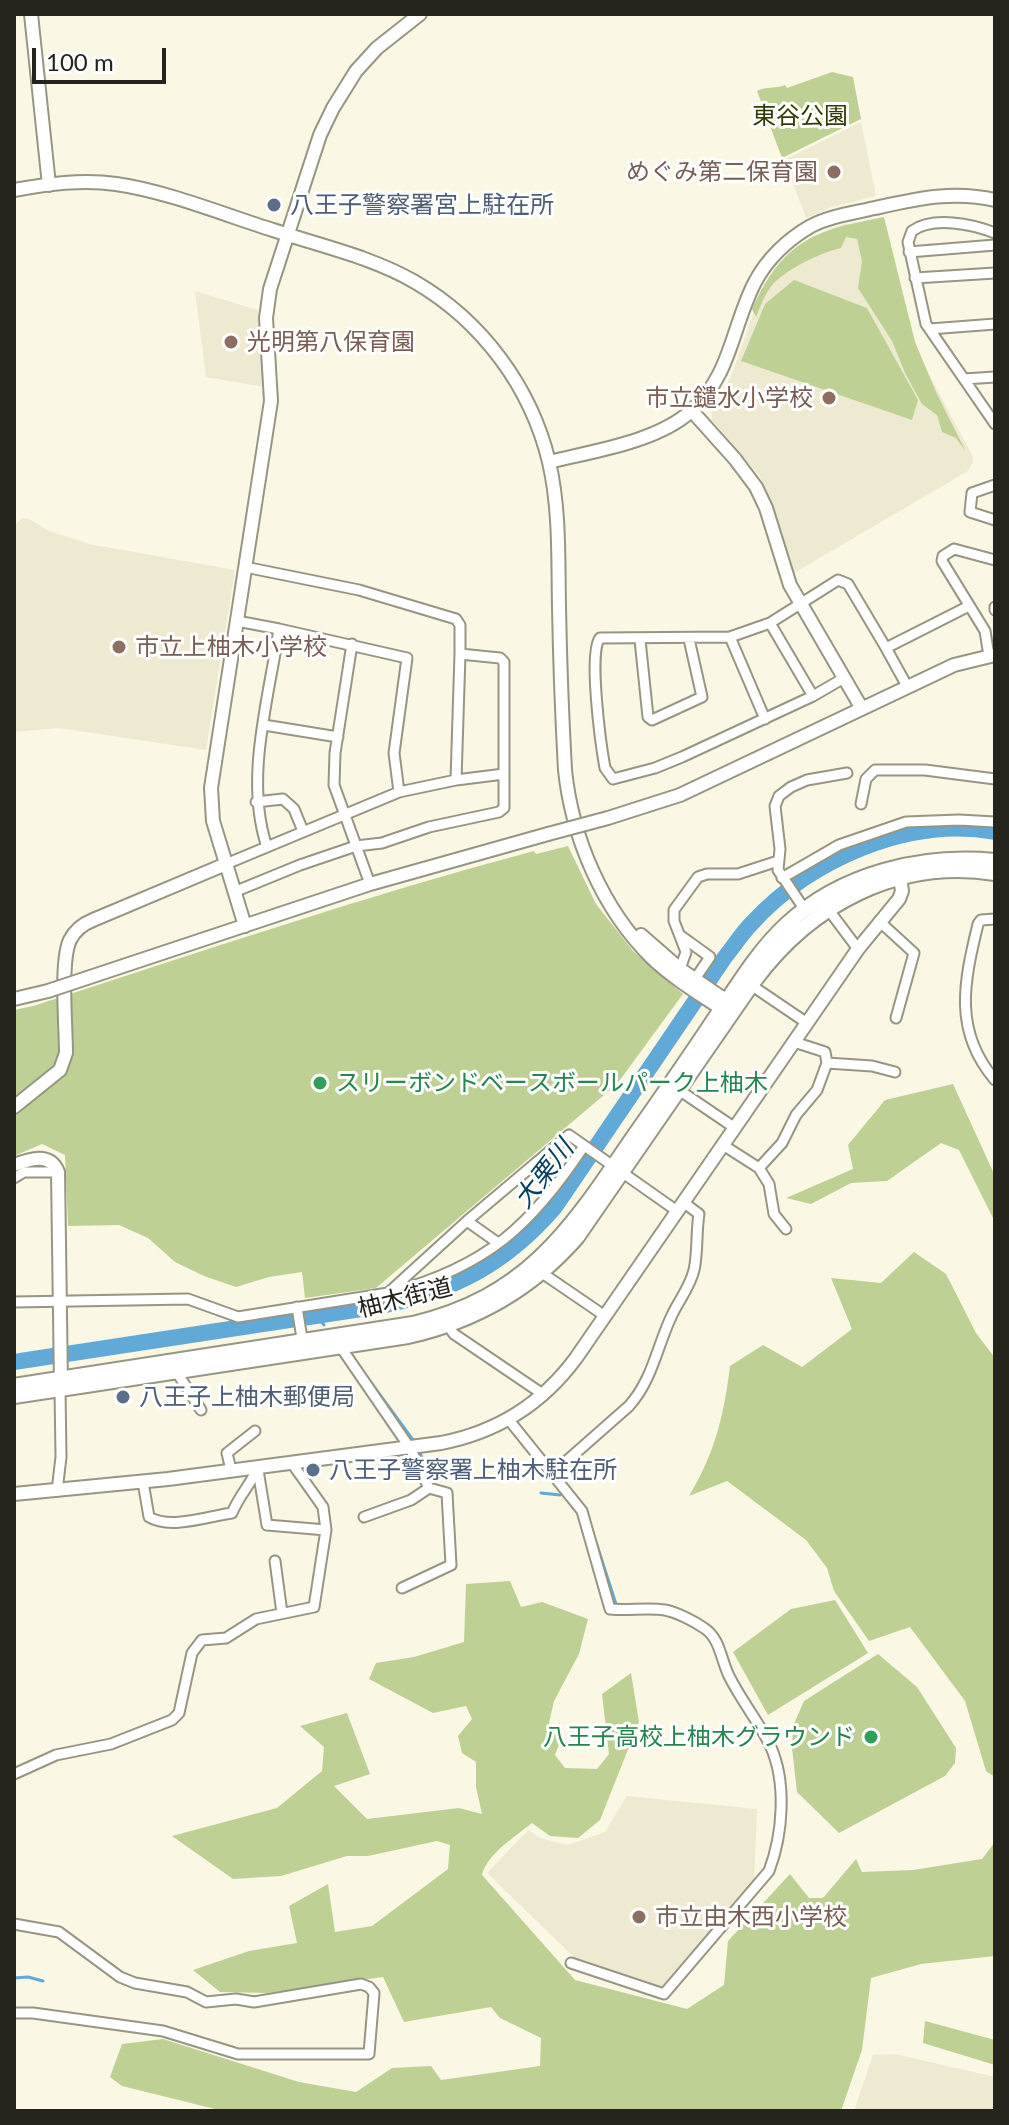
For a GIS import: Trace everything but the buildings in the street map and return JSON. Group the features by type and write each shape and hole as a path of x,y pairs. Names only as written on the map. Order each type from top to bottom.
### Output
{"main road":[{"name":"柚木街道","path":"14,1396 61,1378 176,1371 302,1341 340,1346 408,1336 448,1326 494,1306 542,1273 577,1237 613,1166 679,1090 767,944 801,904 859,879 948,859 995,861"},
{"name":"柚木街道","path":"14,1386 433,1319 477,1301 533,1266 577,1220 727,1008 751,985 786,942 828,909 900,872 995,873"}],"street":[{"path":"31,14 49,185"},
{"path":"245,926 213,821 211,788 271,401 267,304 320,135 333,108 356,71 377,48 420,14"},
{"path":"14,190 92,182 117,184 355,256 400,274 456,311 488,342 516,380 535,420 549,462 557,525 566,784 573,817 585,853 629,933 652,958 696,984"},
{"path":"549,462 649,436 692,411 723,370 758,277 778,251 799,234 825,220 925,197 959,194 995,200"},
{"path":"995,233 958,224 924,225 912,231 908,242 930,329 995,424"},
{"path":"909,252 995,245"},
{"path":"915,278 995,273"},
{"path":"930,329 995,324"},
{"path":"964,379 995,377"},
{"path":"692,411 756,487 766,508 784,569 800,604 861,707"},
{"path":"995,485 972,493 970,512 995,520"},
{"path":"14,999 48,991 370,884 680,795 954,665 992,656 985,631 942,561 943,556 954,549 995,560"},
{"path":"245,567 360,590 456,619 460,625 456,780"},
{"path":"844,678 765,719 655,768 613,779 609,776 603,755 594,670 596,642 600,638 730,637 770,623 838,580 848,584 907,686"},
{"path":"886,648 969,606"},
{"path":"237,621 407,658 394,753 399,792"},
{"path":"770,623 813,696"},
{"path":"267,847 256,802 257,767 279,629"},
{"path":"730,637 765,719"},
{"path":"640,640 648,717 652,720 702,697 689,639"},
{"path":"352,644 333,774 343,814 370,884"},
{"path":"234,892 356,846 382,843 429,827 499,812 504,808 504,662 500,658 460,654"},
{"path":"264,725 338,737"},
{"path":"861,804 866,779 875,770 925,770 995,779"},
{"path":"801,904 783,880 778,861 780,849 775,806 779,796 791,787 807,780 847,773"},
{"path":"14,1107 63,1066 66,1053 67,951 78,929 399,792 504,774"},
{"path":"256,802 283,799 294,809 303,831"},
{"path":"783,880 839,845 906,822 995,822"},
{"path":"680,969 686,952 674,921 674,910 698,877 738,874 778,861"},
{"path":"14,1494 143,1482 410,1448 467,1437 509,1420 544,1395 569,1368 858,949 900,897 900,872"},
{"path":"828,909 858,949"},
{"path":"616,911 727,1008"},
{"path":"995,919 988,918 978,924 969,963 966,1026 974,1053 995,1080"},
{"path":"879,921 914,953 896,1018"},
{"path":"681,936 710,957 696,984"},
{"path":"751,985 807,1023"},
{"path":"759,1168 782,1143 796,1115 812,1097 827,1063 825,1052 794,1042"},
{"path":"827,1063 872,1066 895,1072"},
{"path":"679,1090 735,1128"},
{"path":"388,1293 569,1135 680,1207 699,1214 695,1265 671,1317 654,1366 637,1397 553,1473"},
{"path":"723,1145 759,1168 769,1184 774,1214 786,1229"},
{"path":"14,1302 188,1299 238,1317 388,1293 449,1273 498,1243 548,1198 585,1147"},
{"path":"14,1165 26,1160 46,1159 54,1163 58,1172 61,1457 57,1491"},
{"path":"14,1178 24,1172 58,1172"},
{"path":"467,1221 498,1243"},
{"path":"542,1273 605,1316"},
{"path":"297,1308 302,1341"},
{"path":"448,1326 454,1334 544,1395"},
{"path":"340,1346 410,1448 429,1488 447,1493 451,1565 402,1588"},
{"path":"176,1371 201,1410"},
{"path":"509,1420 582,1511 610,1609 666,1610 706,1629 715,1638 728,1675 771,1746 781,1795 775,1855 769,1871 664,1994 571,1963"},
{"path":"231,1470 227,1453 255,1431"},
{"path":"14,1774 56,1755 111,1744 172,1720 179,1713 196,1646 202,1640 226,1638 256,1619 314,1607 326,1530 323,1507 291,1462"},
{"path":"143,1482 149,1517 178,1521 232,1513 239,1496 249,1488 258,1467"},
{"path":"258,1467 267,1525 326,1530"},
{"path":"364,1517 411,1500 429,1488"},
{"path":"275,1561 282,1613"},
{"path":"14,1924 59,1932 120,1977 135,1983 187,1992 206,2002 236,1999 254,2002 361,1984 374,1993 369,2054 238,2054 163,2031 14,2013"}],"shaded area":[{"path":"861,122 876,196 832,207 806,218 784,160"},
{"name":"市立鑓水小学校","path":"854,224 901,293 920,357 973,462 968,471 794,573 774,507 759,475 712,420 711,404 722,393 732,374 760,294 824,231"},
{"name":"光明第八保育園","path":"195,291 258,310 264,387 206,377"},
{"name":"市立上柚木小学校","path":"22,518 89,544 235,570 206,750 59,728 14,732 14,526"},
{"path":"627,1796 757,1809 754,1882 663,1988 578,1961 487,1873 528,1830 540,1838 568,1845 605,1832"},
{"path":"895,2054 995,2077 995,2111 854,2111 873,2055"}],"green space":[{"name":"東谷公園","path":"832,72 853,77 861,119 782,158 757,91 785,85 787,88"},
{"path":"884,217 915,342 966,452 956,438 942,432 937,415 922,404 892,341 858,288 862,261 857,239 846,237 841,248 792,269 770,288 756,317 752,309 776,268 803,242 838,227"},
{"path":"794,280 867,308 918,400 912,420 741,361 765,304"},
{"path":"568,846 596,904 633,951 683,994 617,1084 376,1288 305,1298 302,1272 269,1277 236,1287 204,1276 175,1262 148,1238 119,1225 68,1226 65,1155 42,1144 14,1156 14,1010 408,887 534,851 536,854"},
{"path":"953,1084 995,1176 995,1222 959,1150 941,1143 887,1181 851,1183 811,1204 786,1198 853,1169 848,1145 885,1100"},
{"path":"914,1252 946,1274 976,1333 995,1358 995,1777 986,1771 965,1701 910,1627 869,1641 834,1591 827,1568 806,1540 727,1481 689,1496 706,1464 717,1433 730,1366 763,1345 802,1367 852,1329 831,1278 881,1283"},
{"path":"510,1581 521,1607 542,1602 588,1619 579,1654 554,1701 549,1723 562,1737 555,1755 565,1768 597,1769 609,1754 602,1694 631,1673 639,1722 600,1820 578,1838 550,1836 532,1823 496,1853 482,1875 575,1980 687,2009 724,1985 728,1941 790,1874 809,1898 823,1898 856,1859 862,1872 913,1870 982,1859 995,1842 995,1956 921,1964 871,1978 862,2050 841,2111 223,2111 122,2086 110,2077 122,2044 163,2039 299,2082 356,2092 392,2068 431,2066 441,2080 540,2066 541,2038 500,2018 491,2007 404,2022 383,1977 268,1993 220,1992 193,1970 249,1951 297,1943 289,1906 328,1884 335,1932 372,1926 448,1869 450,1845 437,1841 368,1856 347,1856 281,1876 233,1879 172,1836 277,1808 322,1771 324,1747 300,1726 347,1713 370,1774 334,1786 367,1819 459,1808 482,1814 476,1787 476,1762 462,1753 458,1736 472,1719 466,1706 433,1713 369,1679 376,1663 414,1657 464,1642 466,1584"},
{"name":"八王子高校上柚木グラウンド","path":"835,1600 868,1653 768,1715 733,1652 791,1609"},
{"name":"八王子高校上柚木グラウンド","path":"878,1654 917,1687 956,1748 955,1763 945,1776 839,1833 797,1792 793,1726 804,1701"},
{"path":"925,2021 995,2040 995,2065 923,2043"}],"waterway":[{"name":"大栗川","path":"14,1362 381,1306 432,1292 477,1272 517,1244 555,1207 725,957 748,927 776,900 831,862 895,837 962,829 995,832"},
{"path":"316,1316 324,1325"},
{"path":"361,1369 413,1440"},
{"path":"420,1453 433,1484"},
{"path":"541,1493 560,1495"},
{"path":"595,1539 616,1604"},
{"path":"14,1978 28,1977 43,1981"}],"place":[{"name":"めぐみ第二保育園","path":"834,172"},
{"name":"八王子警察署宮上駐在所","path":"274,205"},
{"name":"光明第八保育園","path":"231,342"},
{"name":"市立鑓水小学校","path":"829,398"},
{"name":"市立上柚木小学校","path":"119,647"},
{"name":"スリーボンドベースボールパーク上柚木","path":"320,1083"},
{"name":"八王子上柚木郵便局","path":"123,1397"},
{"name":"八王子警察署上柚木駐在所","path":"313,1470"},
{"name":"八王子高校上柚木グラウンド","path":"871,1737"},
{"name":"市立由木西小学校","path":"639,1917"}]}
